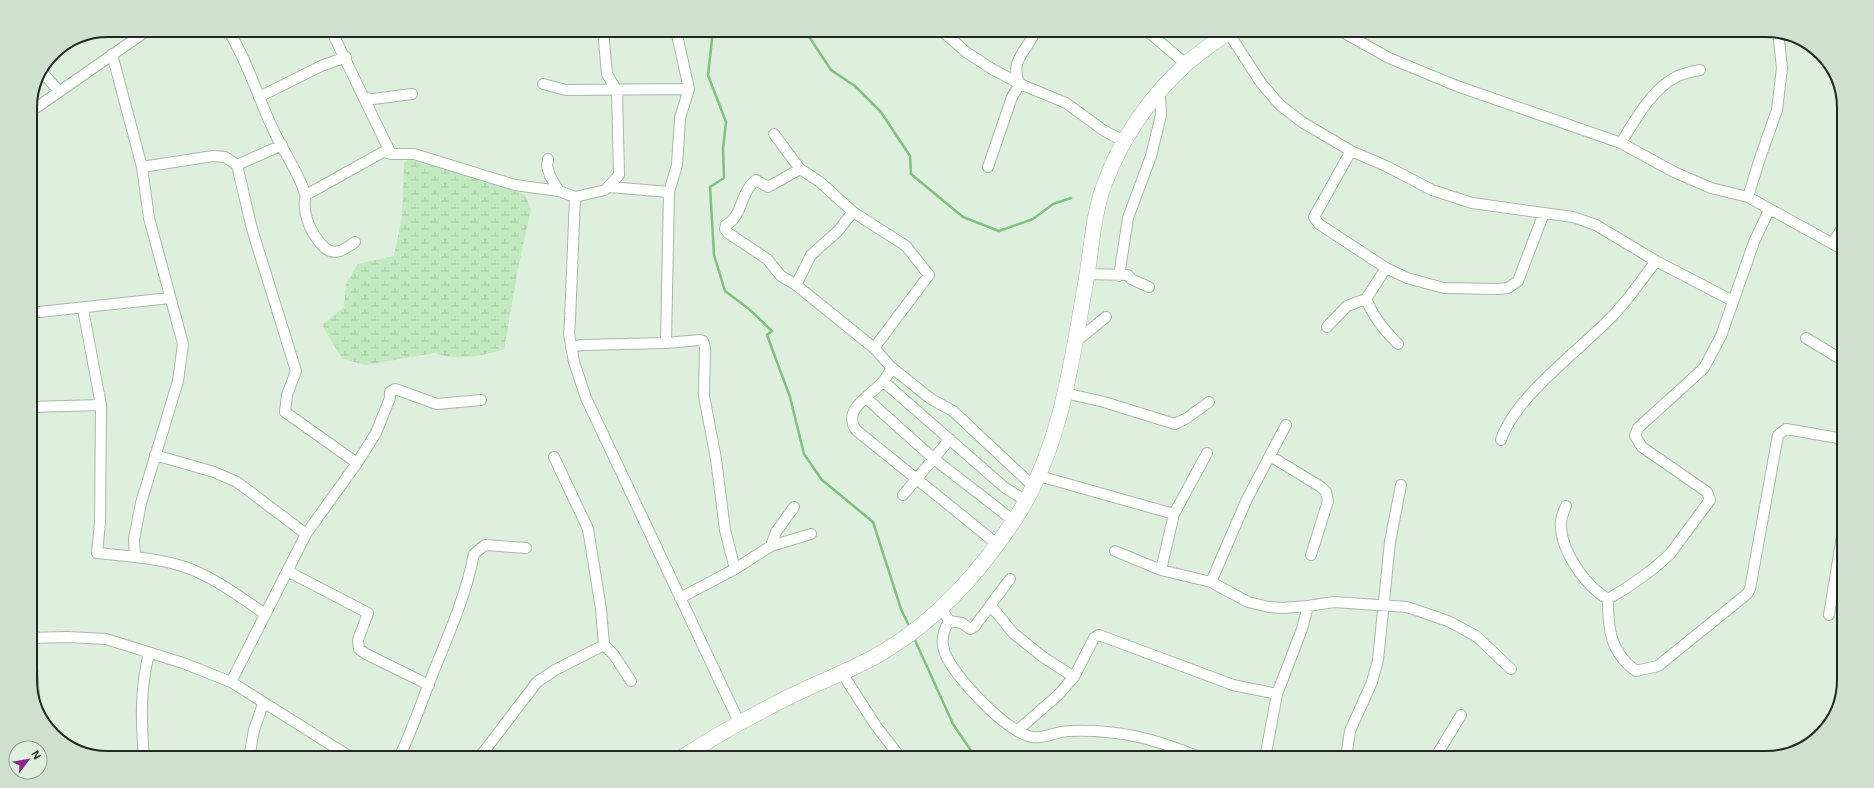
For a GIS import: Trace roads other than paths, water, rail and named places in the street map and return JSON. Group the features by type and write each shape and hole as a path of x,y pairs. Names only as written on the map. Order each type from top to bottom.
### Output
{"main road":[{"path":"692,751 738,722 869,660 919,628 946,615 958,593 1014,521 1037,481 1057,424 1065,393 1087,274 1096,214 1105,180 1125,142 1160,92 1186,64 1223,37"}],"street":[{"path":"37,107 138,37"},
{"path":"233,37 273,129 292,162 306,195 305,206 308,222 326,248 336,252 343,250 355,242"},
{"path":"335,37 346,57 391,154"},
{"path":"306,195 383,152 391,154 414,154 515,185 559,191 575,198 605,190 619,175 615,88 607,74 604,37"},
{"path":"666,343 669,192 677,165 680,118 689,89 678,37"},
{"path":"949,37 966,52 1020,84 1066,103 1104,130 1125,142"},
{"path":"1020,84 1015,75 1018,60 1032,37"},
{"path":"1154,37 1186,64"},
{"path":"1234,37 1261,83 1280,105 1302,122 1351,151 1386,166 1432,190 1472,203 1573,217 1596,225 1656,261 1733,301"},
{"path":"1352,37 1389,58 1457,86 1621,143 1674,172 1711,188 1748,197 1769,210 1837,246"},
{"path":"1748,197 1777,110 1782,68 1779,38"},
{"path":"112,54 142,167 149,218 183,344 178,381 155,454 137,522 134,539 135,557"},
{"path":"259,97 321,66 346,57"},
{"path":"1621,143 1638,116 1662,87 1677,76 1700,70"},
{"path":"45,76 59,91"},
{"path":"543,84 566,90 615,88 689,89"},
{"path":"988,167 1012,97 1020,84"},
{"path":"1119,276 1128,218 1151,156 1161,115 1160,92"},
{"path":"364,98 373,99 412,94"},
{"path":"774,134 800,169 820,182 853,212 906,246 928,275 874,348"},
{"path":"237,165 282,145"},
{"path":"1351,151 1314,217 1319,224 1386,268 1407,278 1444,288 1508,288 1518,281 1544,213"},
{"path":"142,167 213,156 225,157 237,165 252,229 296,371 287,395 285,412 358,463"},
{"path":"548,159 547,166 550,176 559,191"},
{"path":"800,169 768,187 756,180 749,185 735,219 726,224 725,229 728,233 768,259 781,276 796,285 874,348 891,367 932,399 953,411 1037,481 1174,514"},
{"path":"609,187 669,192"},
{"path":"575,198 570,320 571,347 574,362 586,398 738,722"},
{"path":"1608,599 1639,581 1663,561 1670,554 1710,500 1707,492 1642,447 1635,436 1638,428 1704,368 1721,336 1754,242 1769,210"},
{"path":"796,285 811,256 838,231 853,212"},
{"path":"1833,244 1837,237"},
{"path":"1501,440 1504,429 1520,408 1580,345 1616,312 1656,261"},
{"path":"1327,327 1347,306 1366,299 1386,268"},
{"path":"1087,274 1128,276 1131,279 1149,287"},
{"path":"37,312 83,309 170,298"},
{"path":"1366,299 1373,315 1382,328 1398,344"},
{"path":"83,309 101,405 100,523 97,553 135,557 185,567 218,583 264,614"},
{"path":"1074,343 1106,317"},
{"path":"1806,338 1837,356"},
{"path":"571,347 582,345 704,341 704,396 716,459 725,530 735,568"},
{"path":"891,367 889,375 884,382 856,406 851,416 851,423 856,430 918,478 997,544"},
{"path":"884,382 1004,487 1026,501"},
{"path":"231,682 264,614 306,534 358,463 376,433 390,398 390,392 395,389 437,404 481,400"},
{"path":"1065,393 1104,402 1175,424 1187,418 1209,402"},
{"path":"866,398 934,459 1014,521"},
{"path":"37,407 101,405"},
{"path":"1211,582 1247,499 1286,425"},
{"path":"1608,599 1608,623 1613,644 1624,662 1636,671 1658,666 1747,594 1750,589 1778,435 1786,430 1837,438"},
{"path":"903,495 950,440"},
{"path":"1162,570 1174,514 1207,453"},
{"path":"155,454 214,472 237,482 306,534"},
{"path":"1270,456 1321,487 1328,496 1328,501 1311,555"},
{"path":"554,457 588,529 601,609 604,645 614,655 631,681"},
{"path":"1347,751 1350,731 1372,682 1378,660 1385,607 1390,542 1402,485"},
{"path":"1566,506 1561,517 1561,528 1565,546 1583,576 1601,595 1608,599"},
{"path":"771,546 776,532 794,508"},
{"path":"680,598 735,568 771,546 811,534"},
{"path":"402,751 458,611 471,570 474,554 485,545 526,548"},
{"path":"1115,552 1162,570 1211,582 1248,602 1283,608 1334,602 1385,607 1407,607 1448,621 1476,636 1511,669"},
{"path":"287,571 368,614 358,640 359,649 428,685"},
{"path":"1830,615 1837,576"},
{"path":"1010,579 991,606 975,626 970,629 946,615 942,641 945,653 968,688 991,710 1018,730 1033,737 1067,731 1111,731 1164,743 1184,751"},
{"path":"991,606 1013,633 1043,657 1074,677"},
{"path":"1266,751 1277,694 1302,629 1308,606"},
{"path":"1018,730 1057,696 1074,677 1094,638 1099,635 1233,685 1277,694"},
{"path":"37,639 67,637 106,639 183,663 231,682 341,751"},
{"path":"484,751 537,682 555,670 604,645"},
{"path":"144,751 141,709 143,677 149,653"},
{"path":"842,673 876,726 896,751"},
{"path":"250,751 254,730 264,704"},
{"path":"1440,751 1461,715"}],"waterway":[{"path":"712,37 708,75 726,122 723,149 724,178 710,187 714,255 725,291 749,309 772,331 767,335 790,397 804,454 822,480 873,522 901,609 910,628"},
{"path":"809,37 831,70 855,86 881,112 910,156 911,174 963,217 999,231 1033,219 1053,204 1071,198"},
{"path":"914,638 953,724 971,751"}]}
